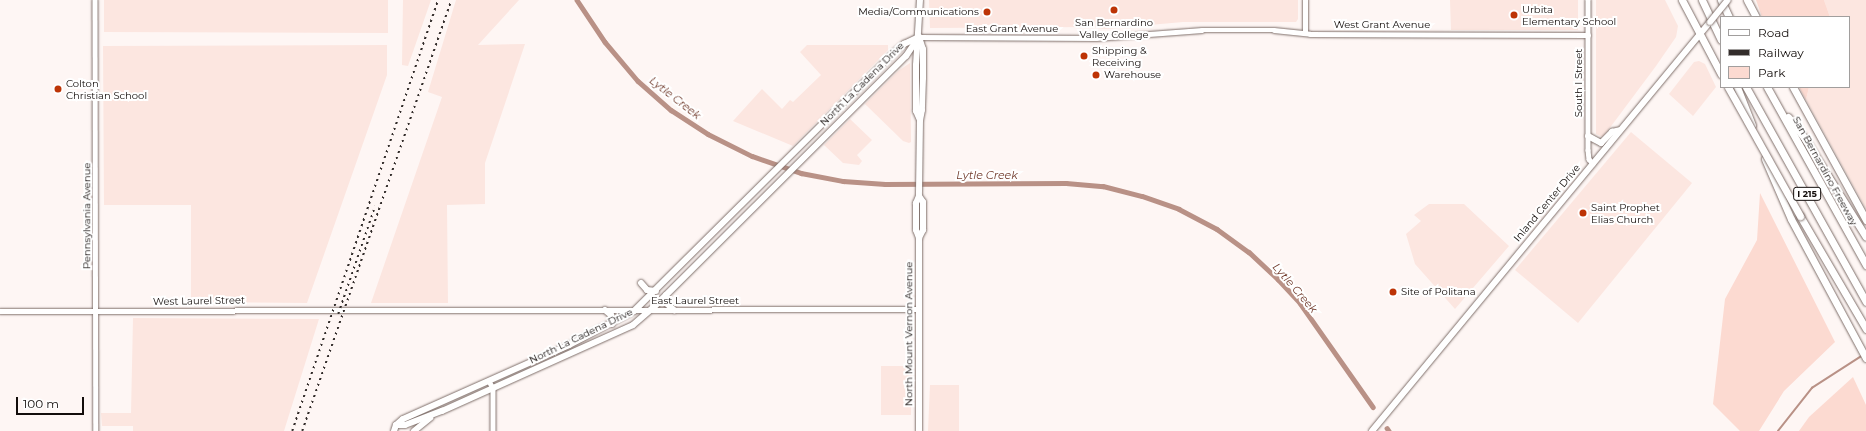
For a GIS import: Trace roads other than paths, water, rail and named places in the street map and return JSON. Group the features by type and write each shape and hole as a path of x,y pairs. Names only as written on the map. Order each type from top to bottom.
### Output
{"highway":[{"path":"1682,0 1702,32 1720,72"},
{"path":"1702,0 1720,38"},
{"path":"1721,0 1729,16"},
{"path":"1746,0 1755,16"},
{"path":"1729,88 1865,328"},
{"path":"1737,88 1791,219 1866,358"},
{"name":"I 215","path":"1747,88 1866,302"},
{"name":"San Bernardino Freeway","path":"1768,88 1866,265"},
{"path":"1794,88 1866,220"},
{"path":"1776,103 1806,139 1866,237"}],"main road":[{"name":"North Mount Vernon Avenue","path":"919,431 920,238 916,230 916,203 919,196 920,120 922,110 923,78 923,49 919,37 920,0"},
{"name":"Inland Center Drive","path":"1372,431 1728,0"},
{"name":"North La Cadena Drive","path":"395,428 489,381 612,324 634,310 656,291 904,44 919,37"},
{"name":"North La Cadena Drive","path":"395,428 405,426 442,411 630,326 650,311 912,50 919,37"},
{"path":"867,80 874,87"},
{"path":"1588,136 1601,143 1612,132 1620,130"},
{"path":"697,249 704,256"},
{"path":"641,282 647,290 656,291"},
{"path":"666,295 666,303 674,310"},
{"path":"605,310 611,316 612,324"},
{"path":"414,431 442,411"},
{"path":"395,428 399,431"}],"street":[{"name":"Pennsylvania Avenue","path":"95,0 96,431"},
{"path":"1305,0 1305,32"},
{"name":"South I Street","path":"1588,0 1588,157 1593,164"},
{"name":"East Grant Avenue","path":"919,37 1096,38 1177,31"},
{"name":"West Grant Avenue","path":"1177,31 1588,35"},
{"name":"East Laurel Street","path":"398,310 650,311 919,309"},
{"name":"West Laurel Street","path":"0,311 398,310"},
{"path":"489,381 493,388 493,431"}],"waterway":[{"name":"Lytle Creek","path":"577,0 605,42 638,81 671,110 708,134 752,156 801,173 843,181 885,184 1066,183 1103,186 1142,196 1179,209 1217,229 1249,252 1278,279 1300,303 1373,407"},
{"name":"Lytle Creek","path":"1778,431 1812,388 1863,355"}],"railway":[{"path":"292,431 438,0"},
{"path":"302,431 451,0"},
{"path":"338,314 375,206"}],"place":[{"name":"San Bernardino Valley College","path":"1114,10"},
{"name":"Media/Communications","path":"987,12"},
{"name":"Urbita Elementary School","path":"1514,15"},
{"name":"Shipping & Receiving","path":"1084,56"},
{"name":"Warehouse","path":"1096,75"},
{"name":"Colton Christian School","path":"58,89"},
{"name":"Saint Prophet Elias Church","path":"1583,213"},
{"name":"Site of Politana","path":"1393,292"}]}
